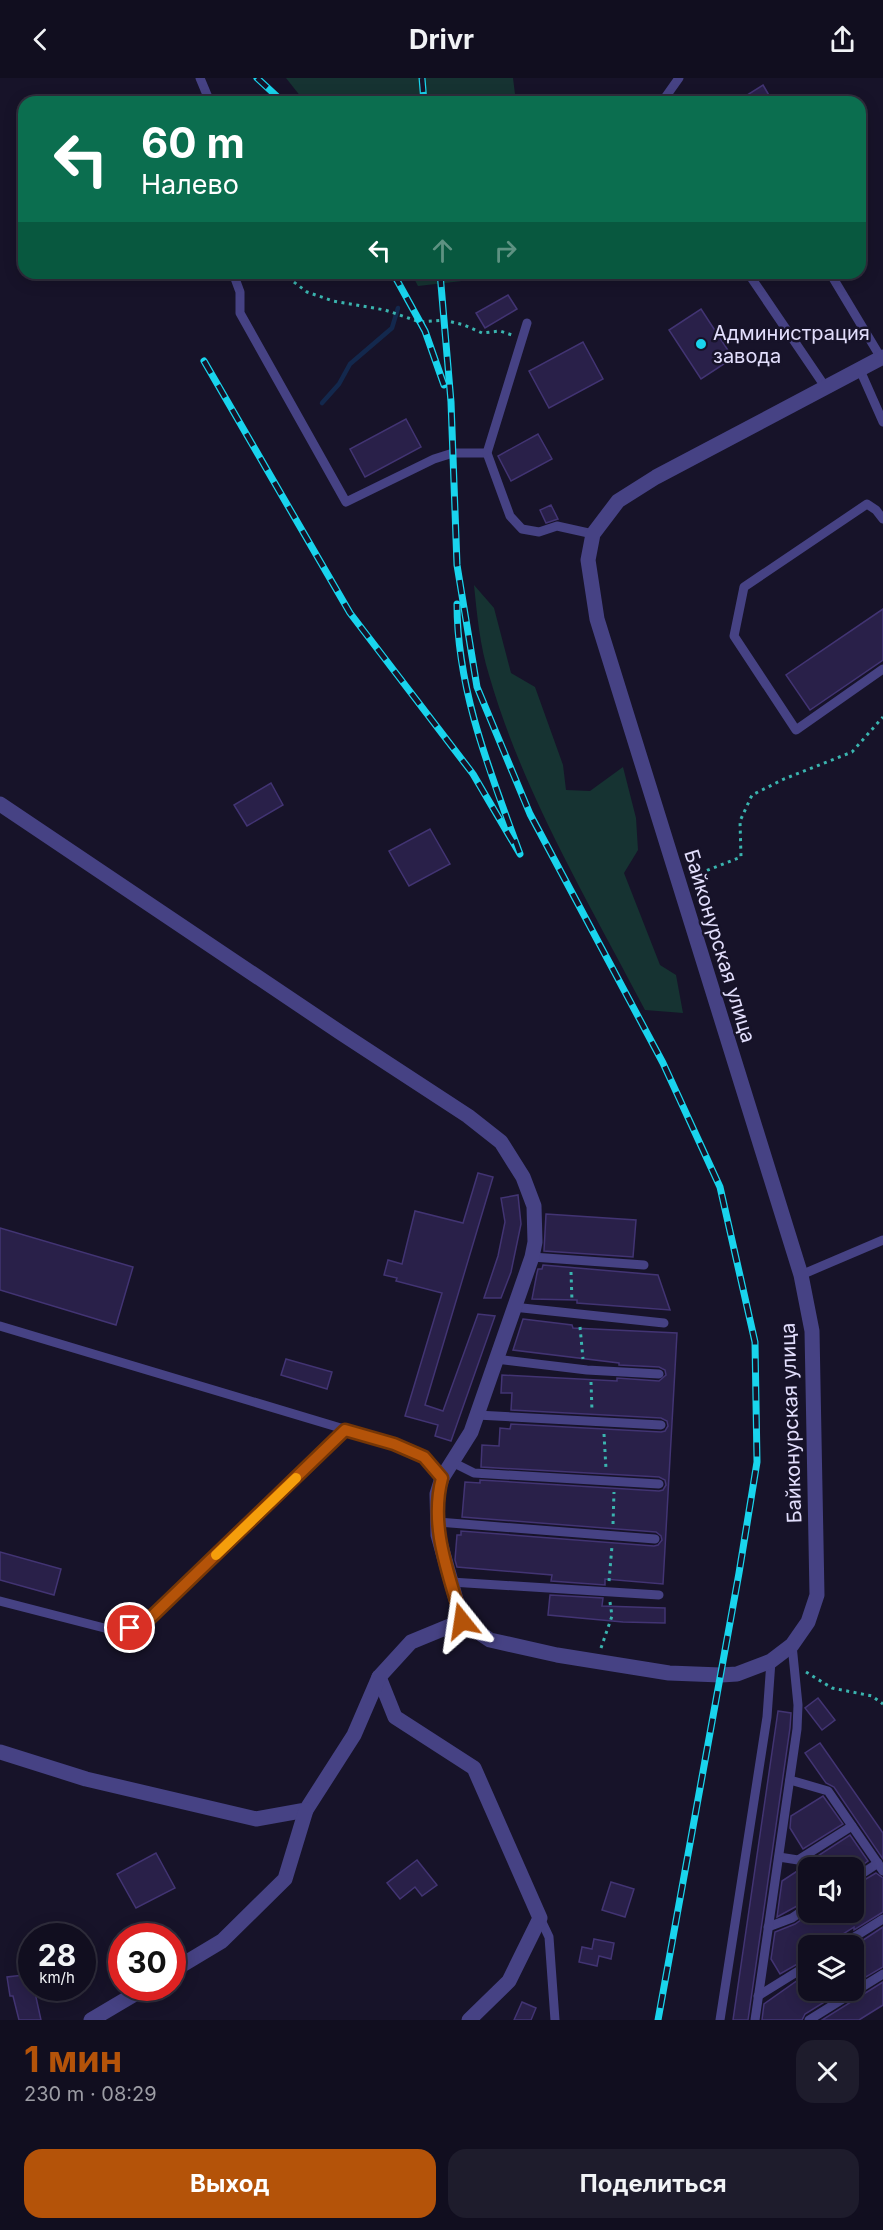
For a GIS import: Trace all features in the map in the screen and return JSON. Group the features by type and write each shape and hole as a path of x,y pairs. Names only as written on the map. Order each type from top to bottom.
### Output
{"street":[{"path":"592,534 618,501 656,477 882,357"},
{"name":"Байконурская улица","path":"592,534 588,560 597,619 801,1275 812,1331 817,1595 808,1622 792,1645 771,1661 737,1674 669,1673 597,1661"},
{"path":"0,804 341,1034 468,1116 501,1142 523,1177 534,1206 535,1242 532,1257 471,1432 442,1478 438,1494 438,1535 462,1621 490,1640 597,1661"},
{"path":"186,1963 222,1941 285,1879 306,1809 354,1735 380,1677 411,1642 462,1621"},
{"path":"380,1677 395,1717 474,1768 540,1918 508,1981 469,2020"},
{"path":"0,1752 86,1779 256,1819 306,1809"},
{"path":"91,2020 123,2001"}],"lane":[{"path":"200,78 208,96"},
{"path":"666,96 680,78"},
{"path":"235,279 240,292 240,313 346,502 434,459 453,453 487,453"},
{"path":"752,279 826,388"},
{"path":"834,279 882,357"},
{"path":"527,323 487,453 510,516 522,529 539,532 558,526 592,534"},
{"path":"860,370 883,422"},
{"path":"876,510 883,500"},
{"path":"883,519 867,504 744,587 734,636 796,730 883,669"},
{"path":"801,1275 883,1240"},
{"path":"532,1257 644,1265"},
{"path":"513,1307 664,1323"},
{"path":"0,1326 394,1444 424,1457 442,1478"},
{"path":"496,1359 586,1370 659,1374"},
{"path":"477,1415 661,1425"},
{"path":"0,1601 116,1631 144,1624 345,1430"},
{"path":"452,1462 474,1473 659,1484"},
{"path":"438,1522 655,1539"},
{"path":"451,1582 659,1594"},
{"path":"754,2020 797,1729 798,1705 792,1645"},
{"path":"720,2020 767,1717 771,1661"},
{"path":"790,1780 828,1791 880,1867 864,1874"},
{"path":"779,1857 798,1860 852,1826"},
{"path":"768,1928 798,1914"},
{"path":"540,1918 549,1937 555,2020"},
{"path":"858,1935 883,1919"},
{"path":"758,1996 798,1971"},
{"path":"809,2020 883,1974"}],"path":[{"path":"290,279 307,292 333,301 385,310 420,322 444,320 482,333 500,331 522,339"},
{"path":"678,883 741,857 740,820 752,795 784,778 852,752 883,717"},
{"path":"570,1260 573,1313 582,1330 581,1351 592,1385 592,1421 604,1433 608,1480 615,1492 608,1592 612,1616 597,1661"},
{"path":"794,1665 832,1688 872,1696 883,1704"}],"green space":[{"path":"286,78 513,78 515,96 300,96"},
{"path":"414,279 472,279 471,280 418,286"},
{"path":"474,585 494,608 511,673 535,687 563,765 566,790 590,791 623,767 636,818 638,850 624,873 660,965 676,975 683,1013 645,1010 558,846 503,719 483,653"}],"building":[{"path":"763,85 769,96 746,96"},
{"path":"508,295 517,309 485,328 476,313"},
{"name":"Администрация завода","path":"701,309 733,358 701,379 669,330"},
{"path":"583,342 603,379 549,408 529,371"},
{"path":"406,419 421,447 365,477 350,449"},
{"path":"538,434 552,459 511,481 498,456"},
{"path":"551,505 558,519 546,523 540,510"},
{"path":"883,609 883,660 810,710 786,675"},
{"path":"271,783 283,805 247,826 234,805"},
{"path":"430,829 450,864 409,886 389,851"},
{"path":"478,1173 493,1177 425,1405 443,1411 478,1314 495,1316 451,1441 435,1436 438,1425 405,1416 442,1293 396,1281 397,1278 384,1275 388,1260 402,1264 415,1211 463,1223"},
{"path":"518,1195 521,1224 511,1272 501,1298 484,1298 498,1256 505,1222 501,1198"},
{"path":"546,1214 636,1220 633,1257 544,1251"},
{"path":"0,1228 133,1267 116,1325 0,1290"},
{"path":"543,1265 658,1275 670,1310 577,1303 577,1300 532,1299 538,1269 542,1269"},
{"path":"523,1319 572,1325 573,1328 677,1333 663,1584 605,1579 605,1585 551,1581 552,1575 457,1567 455,1560 457,1535 461,1535 461,1531 654,1546 662,1540 656,1532 462,1517 465,1482 480,1483 480,1480 659,1491 663,1490 666,1485 665,1480 659,1477 481,1467 482,1445 499,1446 500,1428 510,1429 511,1424 661,1432 665,1431 668,1426 667,1421 661,1418 511,1410 512,1393 501,1393 502,1375 659,1381 666,1375 665,1370 659,1367 619,1365 619,1363 513,1350"},
{"path":"286,1359 332,1372 327,1389 281,1375"},
{"path":"0,1552 61,1569 54,1595 0,1580"},
{"path":"550,1595 603,1598 602,1606 665,1608 665,1623 623,1622 548,1615"},
{"path":"818,1698 835,1720 822,1730 805,1708"},
{"path":"778,1711 791,1713 790,1728 748,2020 733,2020"},
{"path":"820,1743 883,1833 883,1859 834,1787 826,1783 805,1753"},
{"path":"823,1796 843,1824 803,1849 790,1828 791,1816"},
{"path":"850,1835 868,1861 864,1864 864,1857 816,1857"},
{"path":"156,1853 175,1888 136,1908 117,1874"},
{"path":"417,1860 437,1885 422,1896 415,1887 400,1899 387,1883"},
{"path":"798,1871 798,1905 777,1917 782,1881"},
{"path":"876,1873 883,1878 883,1912 854,1930 854,1927 841,1935 798,1935 798,1964 780,1974 771,1959 775,1932 798,1922 864,1923 864,1880"},
{"path":"611,1882 634,1889 625,1917 602,1910"},
{"path":"883,1927 883,1967 864,1978 864,1939"},
{"path":"594,1939 614,1943 611,1959 599,1956 597,1966 579,1962 582,1947 592,1949"},
{"path":"18,1976 18,2001 37,2001 41,2020 19,2020 13,1996 10,1996 7,1977"},
{"path":"798,1980 798,2001 826,2001 805,2014 802,2020 762,2020 764,2004"},
{"path":"883,1982 883,2005 859,2020 822,2020 852,2001 864,2001 864,1994"},
{"path":"522,2002 536,2008 531,2020 514,2020"}],"waterway":[{"path":"322,403 339,384 350,364 392,328 398,308"}],"railway":[{"path":"257,78 276,96"},
{"path":"422,78 424,96"},
{"path":"396,279 425,331 444,385"},
{"path":"441,279 451,402 457,565 477,687 530,814 663,1063 720,1187 755,1342 757,1462 658,2020"},
{"path":"204,361 350,613 473,774 520,854 487,763 469,700 463,669 457,604"}],"slow traffic":[{"path":"216,1555 296,1478"}],"place":[{"name":"Администрация завода","path":"701,344"}],"route":[{"path":"130,1628 144,1624 345,1430 394,1444 424,1457 442,1478 438,1494 438,1535 462,1621"}]}
